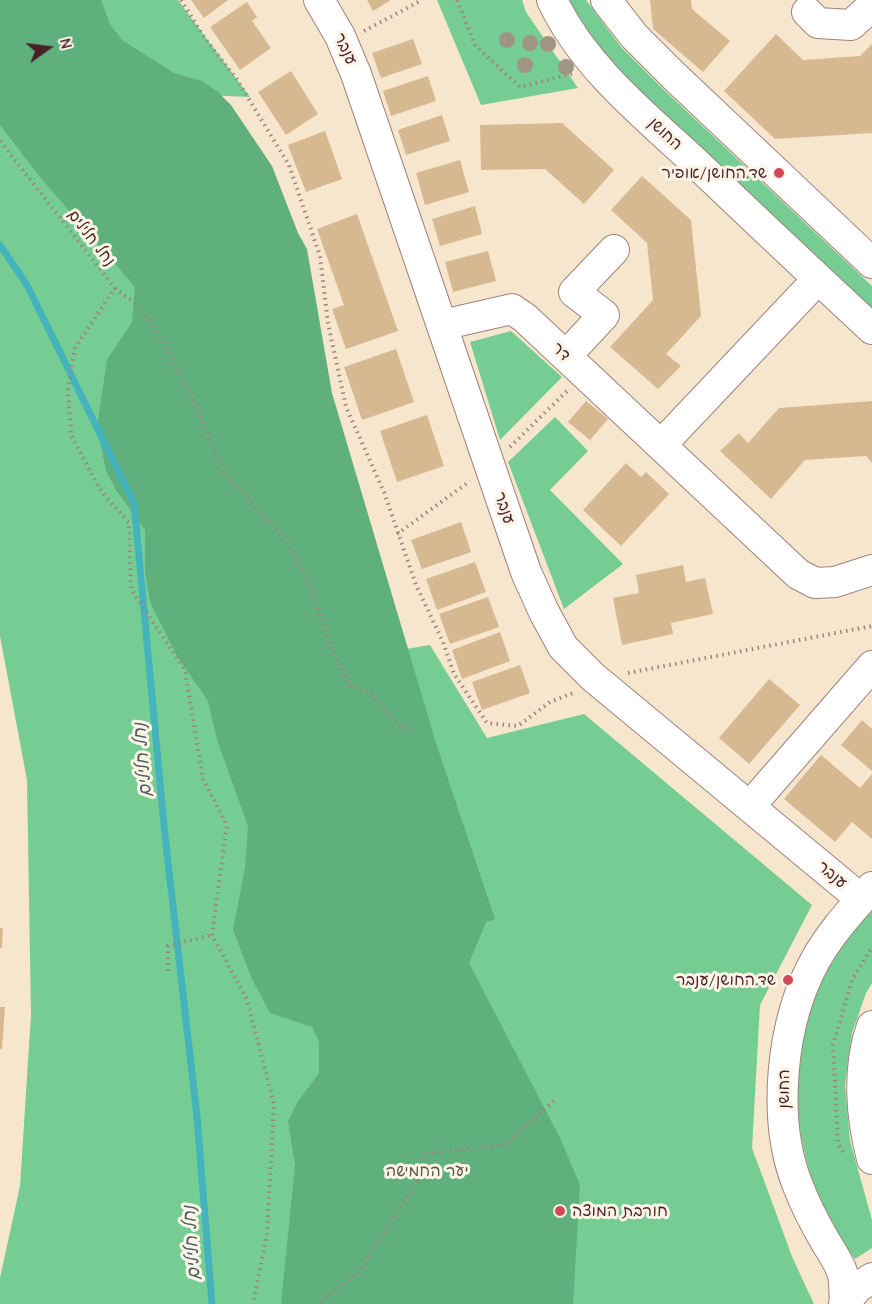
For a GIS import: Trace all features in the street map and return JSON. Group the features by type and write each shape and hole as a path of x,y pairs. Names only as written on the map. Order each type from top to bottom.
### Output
{"street":[{"name":"ענבר","path":"319,0 343,43 356,74 526,572 563,647 600,682 750,806 867,893"},
{"name":"החושן","path":"552,0 564,25 597,68 872,329"},
{"path":"606,0 634,36 674,76 866,245"},
{"path":"807,12 818,23 851,25 872,6"},
{"path":"566,356 604,315 574,291 614,250"},
{"path":"661,445 818,279"},
{"name":"דר","path":"442,325 512,309 566,356 798,574 815,583 835,582 872,570"},
{"path":"750,806 872,666"},
{"name":"החושן","path":"845,1303 843,1275 809,1212 796,1182 788,1148 782,1100 785,1051 799,999 816,960 841,921 867,893"},
{"path":"872,1026 868,1037 862,1086 867,1138 872,1159"},
{"path":"845,1303 857,1288 872,1278"}],"path":[{"path":"181,0 206,40 236,78 289,165 321,256 328,323 346,407 384,492 416,585 443,642 454,674 488,723 518,726 550,702 633,671 872,626"},
{"path":"343,43 422,0"},
{"path":"457,0 475,45 520,87 597,68"},
{"name":"נחל חלילים","path":"0,141 115,288 75,348 68,390 71,435 101,491 129,523 130,589 185,670 202,779 227,825 212,935"},
{"path":"115,288 141,308 167,350 199,411 221,469 286,541 314,597 331,646 350,686 371,693 398,725 414,731"},
{"path":"168,971 168,946 212,935 247,1000 274,1104 267,1234 253,1304"},
{"path":"322,1304 326,1298 359,1272 417,1182 425,1154 505,1145 556,1099"}],"green space":[{"name":"יער החמישה","path":"0,0 101,0 110,24 122,40 174,73 202,81 218,92 231,105 272,166 298,233 307,249 332,393 436,743 495,919 486,922 469,963 560,1138 580,1185 573,1304 281,1304 295,1165 288,1121 297,1103 319,1073 319,1041 312,1027 270,1013 252,979 233,930 245,868 248,826 217,740 208,701 177,656 150,602 145,572 145,530 116,490 106,471 97,426 107,360 132,322 135,287 40,177 0,125"},
{"path":"89,0 178,0 250,97 179,94 144,73"},
{"path":"437,0 522,0 526,12 578,88 481,105"},
{"path":"569,0 586,0 621,47 662,88 872,286 872,309 625,77 593,40"},
{"path":"0,99 145,280 337,1034 305,1304 0,1304 0,1278 20,1186 31,1015 27,780 0,636"},
{"path":"511,331 562,377 500,440 470,342"},
{"path":"555,417 588,451 550,490 623,564 564,609 508,462"},
{"path":"430,645 487,738 584,714 812,905 760,1005 752,1148 793,1259 814,1304 566,1304 459,950 394,651"},
{"path":"872,909 872,983 866,993 852,1033 845,1085 850,1141 872,1220 872,1248 855,1259 833,1225 816,1190 805,1154 799,1117 798,1080 802,1042 812,1005 828,968 854,930"}],"building":[{"path":"191,0 228,0 204,18"},
{"path":"367,0 391,0 373,11"},
{"path":"650,0 691,0 692,9 730,41 703,72 653,29"},
{"path":"247,2 257,17 252,21 271,48 240,70 210,27"},
{"path":"776,34 803,60 860,56 872,44 872,133 775,139 724,91"},
{"path":"413,39 422,64 381,78 372,53"},
{"path":"291,71 318,114 286,135 258,92"},
{"path":"428,76 436,101 391,116 383,91"},
{"path":"442,115 450,141 406,155 398,130"},
{"path":"562,123 614,170 584,204 545,169 481,170 480,125"},
{"path":"325,131 342,179 306,192 288,145"},
{"path":"460,160 469,192 425,205 416,173"},
{"path":"642,176 691,220 701,316 666,354 681,366 658,389 610,347 653,300 647,243 611,210"},
{"path":"475,206 482,234 440,246 432,219"},
{"path":"357,214 398,331 346,349 332,309 344,305 317,229"},
{"path":"488,251 496,281 453,292 445,262"},
{"path":"396,349 414,402 362,420 344,367"},
{"path":"586,401 608,419 590,440 568,422"},
{"path":"872,401 872,463 866,456 805,460 771,499 720,451 739,433 748,443 779,408"},
{"path":"427,415 444,466 397,482 380,431"},
{"path":"626,463 641,477 646,472 669,494 621,546 583,510"},
{"path":"461,522 471,552 422,569 411,540"},
{"path":"475,562 486,592 437,610 426,579"},
{"path":"683,565 686,582 705,578 713,614 671,623 673,634 622,645 613,598 639,593 636,575"},
{"path":"488,597 499,627 450,644 439,614"},
{"path":"500,632 510,661 462,679 452,650"},
{"path":"520,665 530,693 482,710 472,682"},
{"path":"769,679 800,705 749,764 719,738"},
{"path":"862,720 872,729 872,771 841,745"},
{"path":"821,755 860,788 872,774 872,839 852,822 835,842 784,799"},
{"path":"0,928 3,928 2,948 0,948"},
{"path":"0,1007 5,1007 2,1049 0,1049"}],"waterway":[{"name":"נחל חלילים","path":"0,245 27,285 134,503 165,836 197,1117 212,1304"}],"place":[{"name":"שד.החושן/אופיר","path":"779,173"},
{"name":"שד.החושן/ענבר","path":"788,980"},
{"name":"חורבת המוצה","path":"560,1211"}]}
